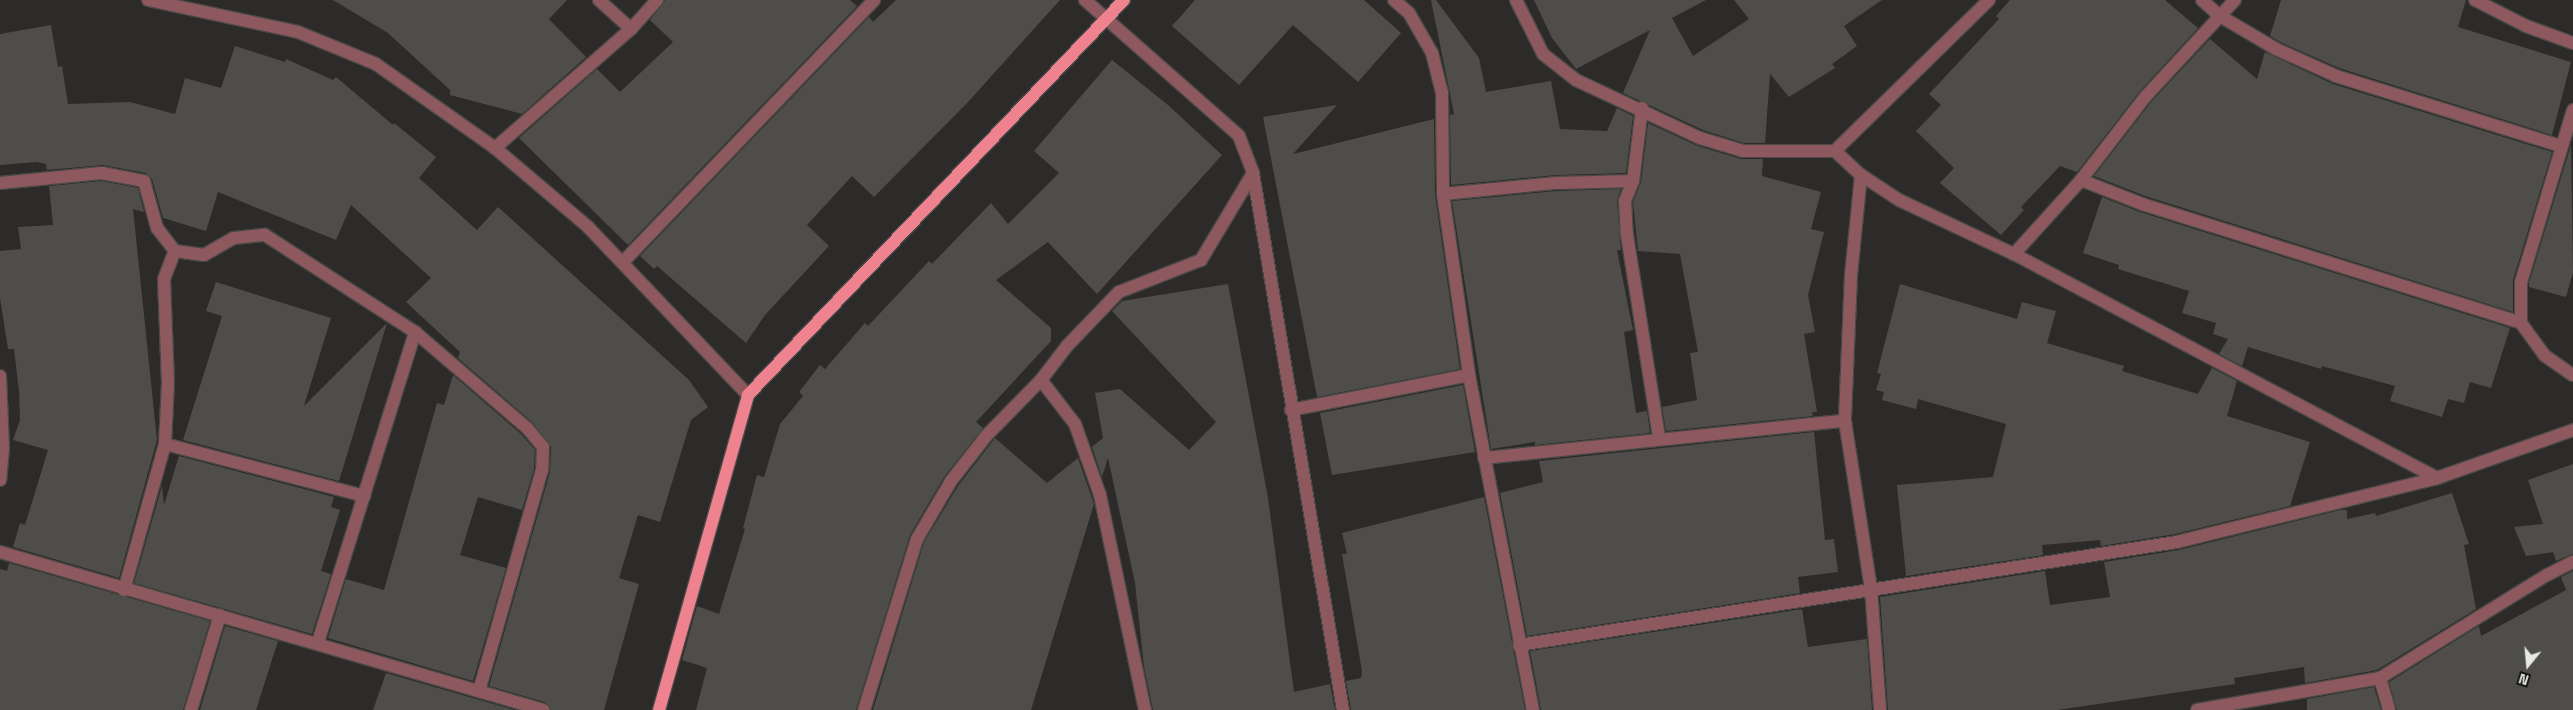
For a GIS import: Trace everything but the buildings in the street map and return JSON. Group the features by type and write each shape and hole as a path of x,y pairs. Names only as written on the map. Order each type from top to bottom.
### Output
{"main road":[{"path":"660,710 748,395 1124,0"}],"street":[{"path":"148,0 298,32 376,64 495,148 588,227 748,395"},
{"path":"599,0 631,29"},
{"path":"495,148 631,29 657,0"},
{"path":"623,262 874,0"},
{"path":"1085,0 1239,136 1253,173 1291,410 1343,710"},
{"path":"1394,0 1409,12 1432,53 1442,93 1443,194 1469,375 1519,645 1533,710"},
{"path":"1516,0 1542,54 1576,80 1642,108 1700,138 1743,151 1835,151 1861,175 1899,200 2014,254 2437,478"},
{"path":"1835,151 1989,0"},
{"path":"2202,0 2220,16 2276,49 2336,76 2561,146"},
{"path":"2014,254 2081,180 2146,96 2235,0"},
{"path":"2475,0 2526,26 2573,43"},
{"path":"1642,108 1633,181 1625,201 1627,235 1659,437"},
{"path":"2573,110 2521,282 2521,323 2544,355 2573,375"},
{"path":"0,183 102,173 144,181 157,228 175,251 204,255 234,238 265,235 415,332 527,428 542,447 542,470 479,691"},
{"path":"864,710 917,539 932,510 987,435 1041,380 1067,346 1119,292 1200,260 1253,173"},
{"path":"1861,175 1851,275 1845,421 1871,589 1880,710"},
{"path":"2081,180 2142,204 2521,323"},
{"path":"1443,194 1556,183 1633,181"},
{"path":"124,590 165,444 168,383 164,279 175,251"},
{"path":"318,642 415,332"},
{"path":"1291,410 1469,375"},
{"path":"0,376 3,448 0,480"},
{"path":"1041,380 1075,424 1100,495 1146,710"},
{"path":"1484,458 1659,437 1845,421"},
{"path":"1519,645 2178,542 2437,478 2573,430"},
{"path":"165,444 364,496"},
{"path":"0,552 124,590 318,642 543,710"},
{"path":"2197,710 2380,678 2547,575 2573,562"},
{"path":"191,710 220,615"},
{"path":"2380,678 2389,710"}]}
